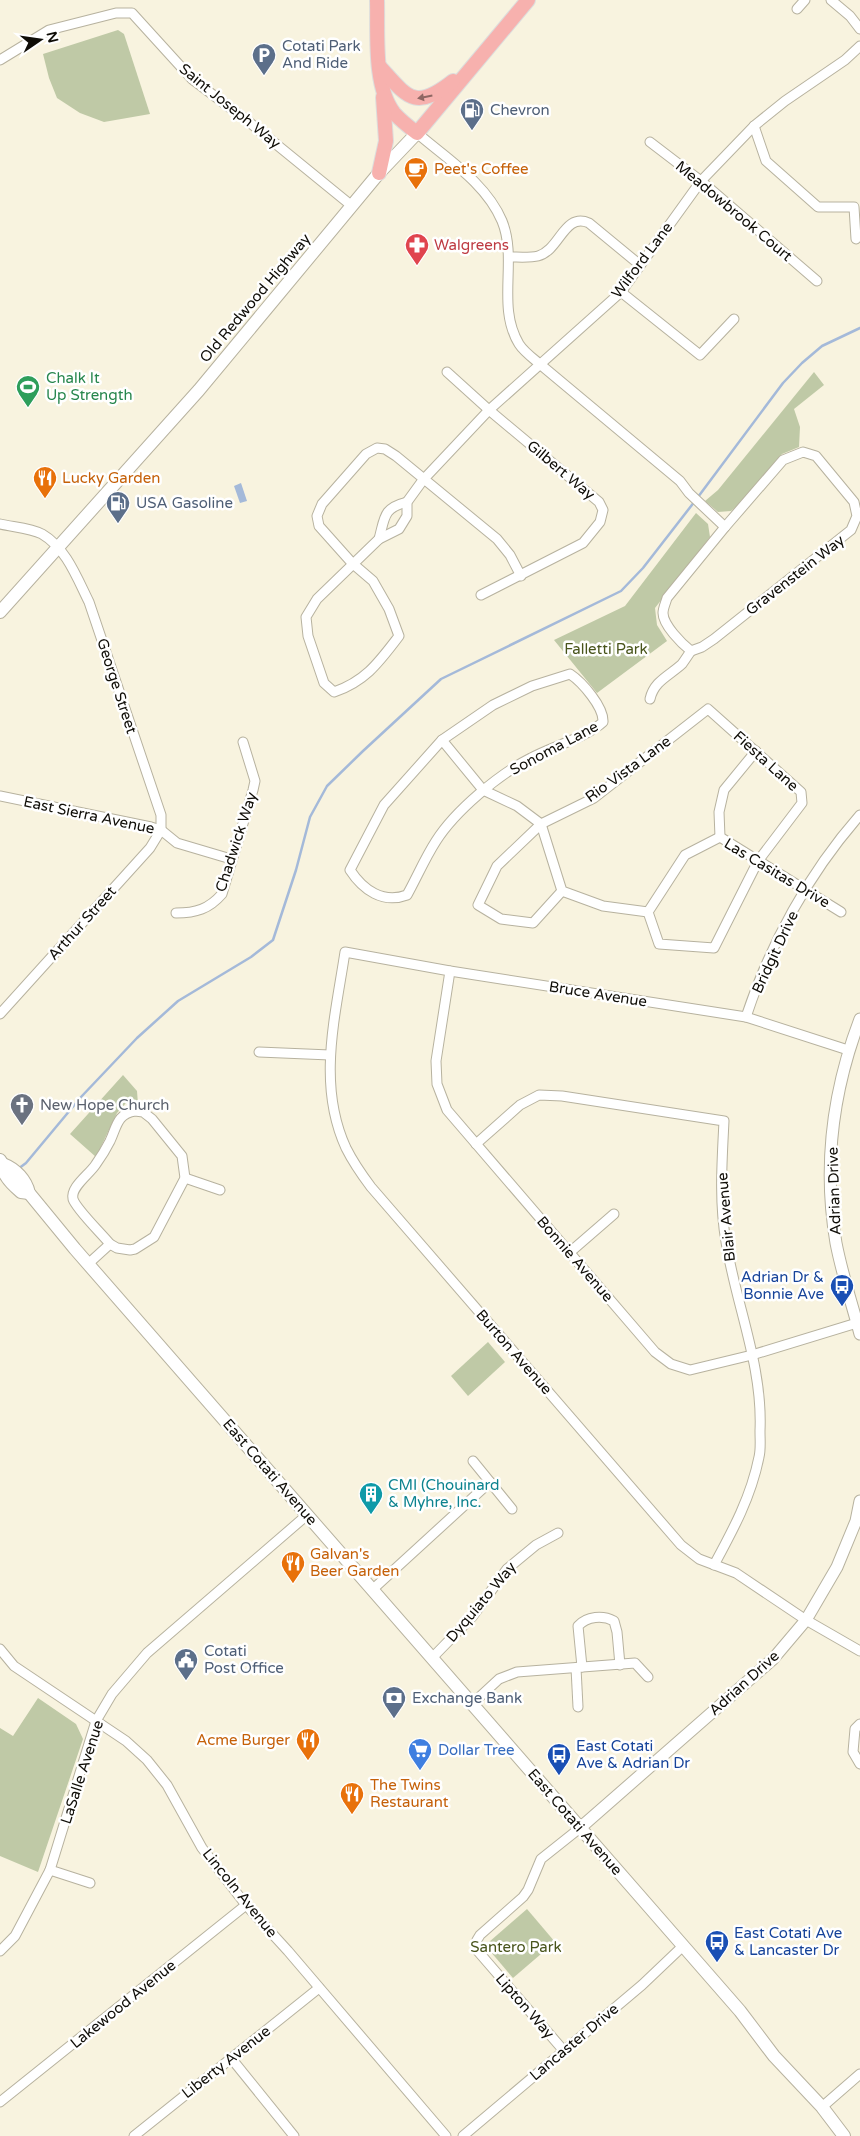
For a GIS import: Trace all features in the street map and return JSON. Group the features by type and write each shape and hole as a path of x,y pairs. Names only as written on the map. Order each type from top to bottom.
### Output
{"main road":[{"path":"377,0 386,141 385,153 379,173"},
{"name":"Old Redwood Highway","path":"0,612 199,390 379,173 417,133 528,0"},
{"path":"380,67 400,90 414,98 420,99 438,93 479,60"},
{"path":"382,82 393,112 417,133"},
{"name":"East Cotati Avenue","path":"2,1162 12,1167 15,1178 27,1184 29,1193 88,1264 740,2010 774,2056 822,2107 844,2136"}],"street":[{"path":"796,9 805,0"},
{"path":"831,0 850,16 860,29"},
{"name":"Saint Joseph Way","path":"0,60 49,30 116,13 132,13 192,80 249,122 352,206"},
{"name":"Wilford Lane","path":"352,563 373,581 389,609 399,636 365,678 334,692 324,683 308,636 306,617 317,599 352,563 379,538 399,529 407,516 407,502 423,480 489,410 621,292 701,181 754,126 784,101 845,60 860,46"},
{"path":"754,126 766,161 818,207 854,207 856,238"},
{"path":"417,133 468,176 493,203 507,237 510,257 508,314 512,329 520,345 541,365 680,481 689,493 725,527"},
{"name":"Meadowbrook Court","path":"650,142 701,181 818,281"},
{"path":"510,257 538,256 551,248 574,221 581,219 589,223 640,265"},
{"path":"621,292 700,355 734,319"},
{"path":"448,372 489,410"},
{"name":"Gilbert Way","path":"481,595 583,543 600,522 603,510 599,502 489,410"},
{"path":"352,563 319,526 317,516 322,504 366,454 377,448 385,449 396,456 496,539 510,555 521,576"},
{"name":"Gravenstein Way","path":"802,452 816,456 854,502 857,516 851,530 714,639 702,647 691,651 682,644 665,621 663,612 668,598 725,527 783,460 802,452"},
{"name":"Wilford Lane","path":"379,538 387,511 393,505 407,502"},
{"path":"0,524 41,534 58,547"},
{"name":"George Street","path":"58,547 73,569 89,602 160,815 161,830"},
{"path":"650,699 652,692 660,681 683,663 691,651"},
{"name":"Sonoma Lane","path":"570,674 580,680 602,711 603,722 596,728 550,748 514,767 483,790 437,840 407,896 383,898 370,892 358,883 350,870 384,805 442,740 493,705 532,686 570,674"},
{"name":"Fiesta Lane","path":"648,912 659,944 714,948 758,861 802,803 801,792 708,709"},
{"name":"Rio Vista Lane","path":"562,891 532,924 501,919 478,906 497,866 541,824 594,798 708,709"},
{"path":"442,740 483,790 517,806 541,824 562,891 604,906 648,912"},
{"name":"Chadwick Way","path":"176,913 192,913 214,903 222,894 254,781 243,742"},
{"path":"720,837 719,812 724,790 756,751"},
{"name":"East Sierra Avenue","path":"0,796 151,826 161,830 177,843 231,859"},
{"name":"Bridgit Drive","path":"746,1017 771,951 805,890 860,815"},
{"name":"Arthur Street","path":"0,1014 150,848 161,830"},
{"name":"Las Casitas Drive","path":"648,912 686,855 720,837 841,912"},
{"name":"Bruce Avenue","path":"345,952 450,971 746,1017 848,1050"},
{"name":"Burton Avenue","path":"345,952 330,1055 330,1091 337,1122 346,1148 371,1187 681,1545 698,1559 736,1573 806,1620 860,1651"},
{"name":"Bonnie Avenue","path":"450,971 436,1061 437,1084 447,1110 655,1352 671,1364 690,1370 859,1327"},
{"name":"Adrian Drive","path":"859,1327 836,1242 831,1191 833,1131 848,1050 860,1019"},
{"path":"259,1052 330,1055"},
{"name":"Blair Avenue","path":"476,1144 520,1105 539,1095 562,1096 724,1121 721,1182 726,1240 735,1291 758,1382 761,1408 759,1456 748,1500 714,1565"},
{"path":"128,1112 143,1112 182,1156 185,1178 154,1237 135,1249 130,1250 117,1248 110,1244 78,1207 73,1199 74,1190 94,1167 110,1140 120,1117 128,1112"},
{"path":"185,1178 220,1190"},
{"path":"569,1253 614,1214"},
{"path":"88,1264 110,1244"},
{"path":"473,1461 512,1509"},
{"path":"372,1590 490,1482"},
{"name":"Adrian Drive","path":"580,1828 773,1659 806,1620 838,1567 856,1521 860,1501"},
{"name":"LaSalle Avenue","path":"0,1951 15,1936 50,1870 96,1721 112,1694 147,1653 307,1515"},
{"name":"Dyquiato Way","path":"432,1658 467,1623 507,1569 525,1552 558,1533"},
{"path":"578,1707 578,1626 583,1620 592,1618 609,1619 614,1622 617,1632 620,1665"},
{"name":"Lincoln Avenue","path":"0,1649 14,1666 126,1741 147,1760 167,1785 202,1848 246,1905 446,2136"},
{"path":"472,1704 507,1674 635,1663 648,1677"},
{"path":"860,1724 855,1729 853,1752 860,1764"},
{"name":"Lipton Way","path":"564,2051 476,1949 477,1940 480,1935 528,1890 541,1859 580,1828"},
{"path":"50,1870 90,1883"},
{"name":"Lakewood Avenue","path":"0,2102 246,1905"},
{"name":"Lancaster Drive","path":"463,2136 642,1985 683,1946"},
{"name":"Liberty Avenue","path":"134,2136 144,2133 231,2058 319,1988"},
{"path":"231,2058 294,2136"},
{"path":"822,2107 860,2074"}],"green space":[{"path":"118,30 124,34 150,114 104,122 80,113 57,98 49,78 43,54"},
{"path":"814,372 824,385 794,409 800,427 799,447 782,454 743,501 731,511 718,512 705,501 718,490"},
{"name":"Falletti Park","path":"696,513 708,524 710,537 655,608 657,625 667,641 597,693 554,640 625,606"},
{"path":"123,1075 137,1091 138,1104 126,1103 117,1113 96,1157 70,1134"},
{"path":"488,1342 505,1362 468,1396 451,1376"},
{"path":"38,1698 76,1724 83,1739 38,1872 0,1856 0,1728 13,1736"},
{"name":"Santero Park","path":"527,1909 555,1942 513,1978 490,1951 489,1942"}],"water":[{"path":"241,483 247,501 240,503 234,486"}],"waterway":[{"path":"698,497 783,383 802,363 822,346 860,328"},
{"path":"18,1169 26,1163 81,1097 137,1038 178,1001 251,957 273,940 296,870 310,817 327,786 441,679 621,591 643,568 695,501"}],"place":[{"name":"Cotati Park And Ride","path":"264,76"},
{"name":"Chevron","path":"472,131"},
{"name":"Peet's Coffee","path":"416,190"},
{"name":"Walgreens","path":"417,266"},
{"name":"Chalk It Up Strength","path":"28,408"},
{"name":"Lucky Garden","path":"45,499"},
{"name":"USA Gasoline","path":"118,524"},
{"name":"New Hope Church","path":"22,1126"},
{"name":"Adrian Dr & Bonnie Ave","path":"842,1307"},
{"name":"CMI (Chouinard & Myhre, Inc.","path":"371,1515"},
{"name":"Galvan's Beer Garden","path":"293,1584"},
{"name":"Cotati Post Office","path":"186,1681"},
{"name":"Exchange Bank","path":"394,1719"},
{"name":"Acme Burger","path":"308,1761"},
{"name":"Dollar Tree","path":"420,1771"},
{"name":"East Cotati Ave & Adrian Dr","path":"559,1776"},
{"name":"The Twins Restaurant","path":"352,1815"},
{"name":"East Cotati Ave & Lancaster Dr","path":"717,1963"}]}
